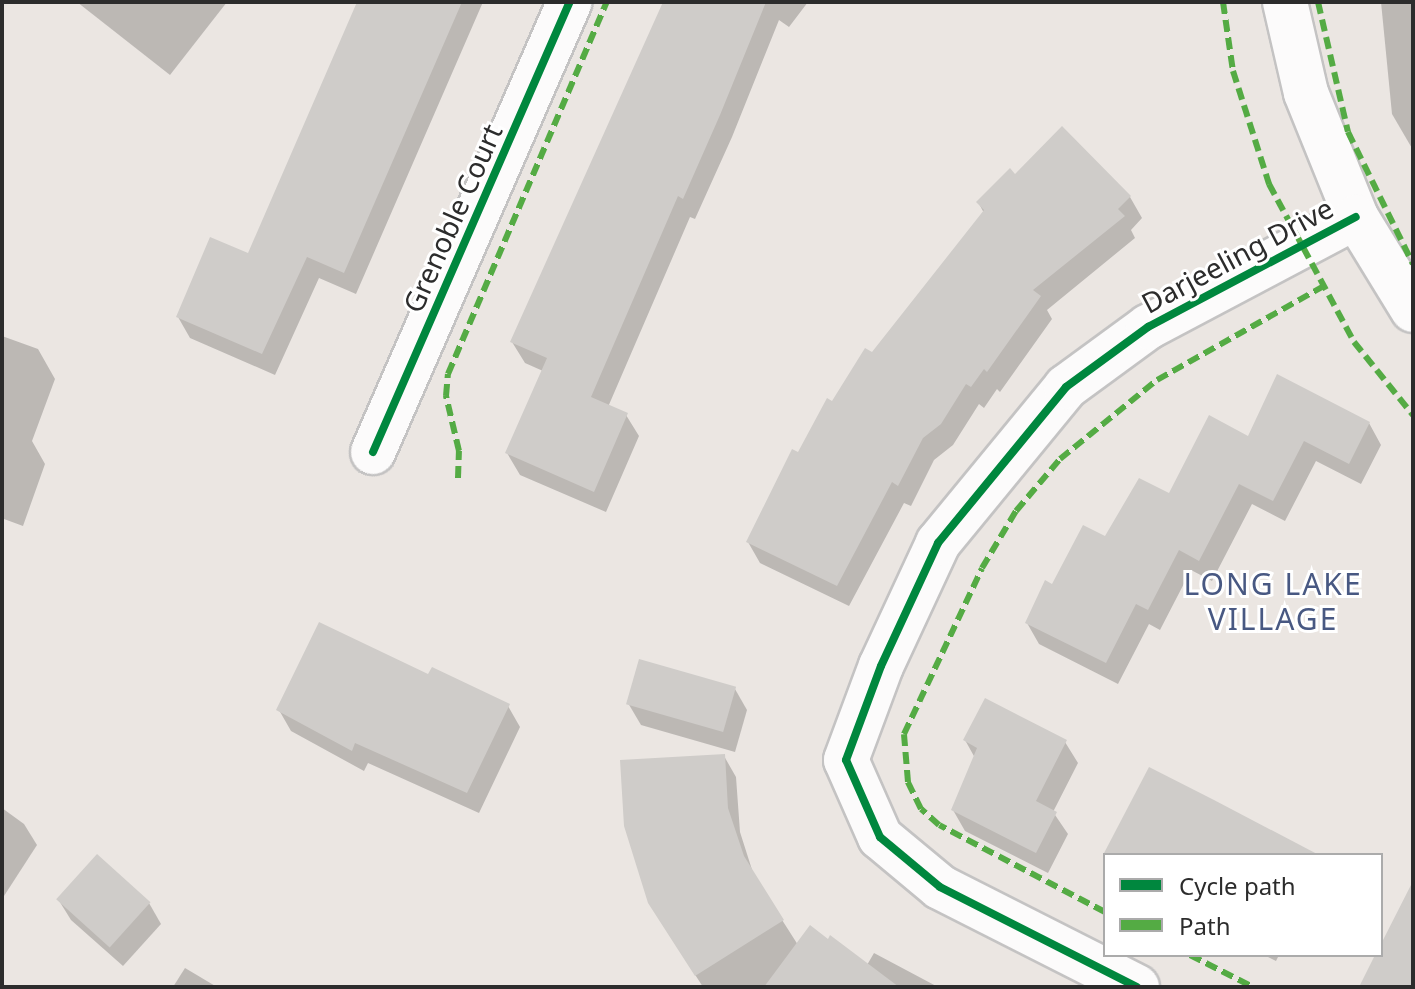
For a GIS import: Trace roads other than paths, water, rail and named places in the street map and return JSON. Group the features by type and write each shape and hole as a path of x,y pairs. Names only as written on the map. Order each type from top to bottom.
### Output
{"street":[{"name":"Grenoble Court","path":"373,452 570,2"},
{"path":"1285,2 1306,93 1356,217 1413,310"},
{"name":"Darjeeling Drive","path":"1137,987 940,887 880,837 846,760 881,666 938,543 1066,387 1148,327 1356,217"}],"district":[{"name":"LONG LAKE VILLAGE","path":"1273,601"}]}
